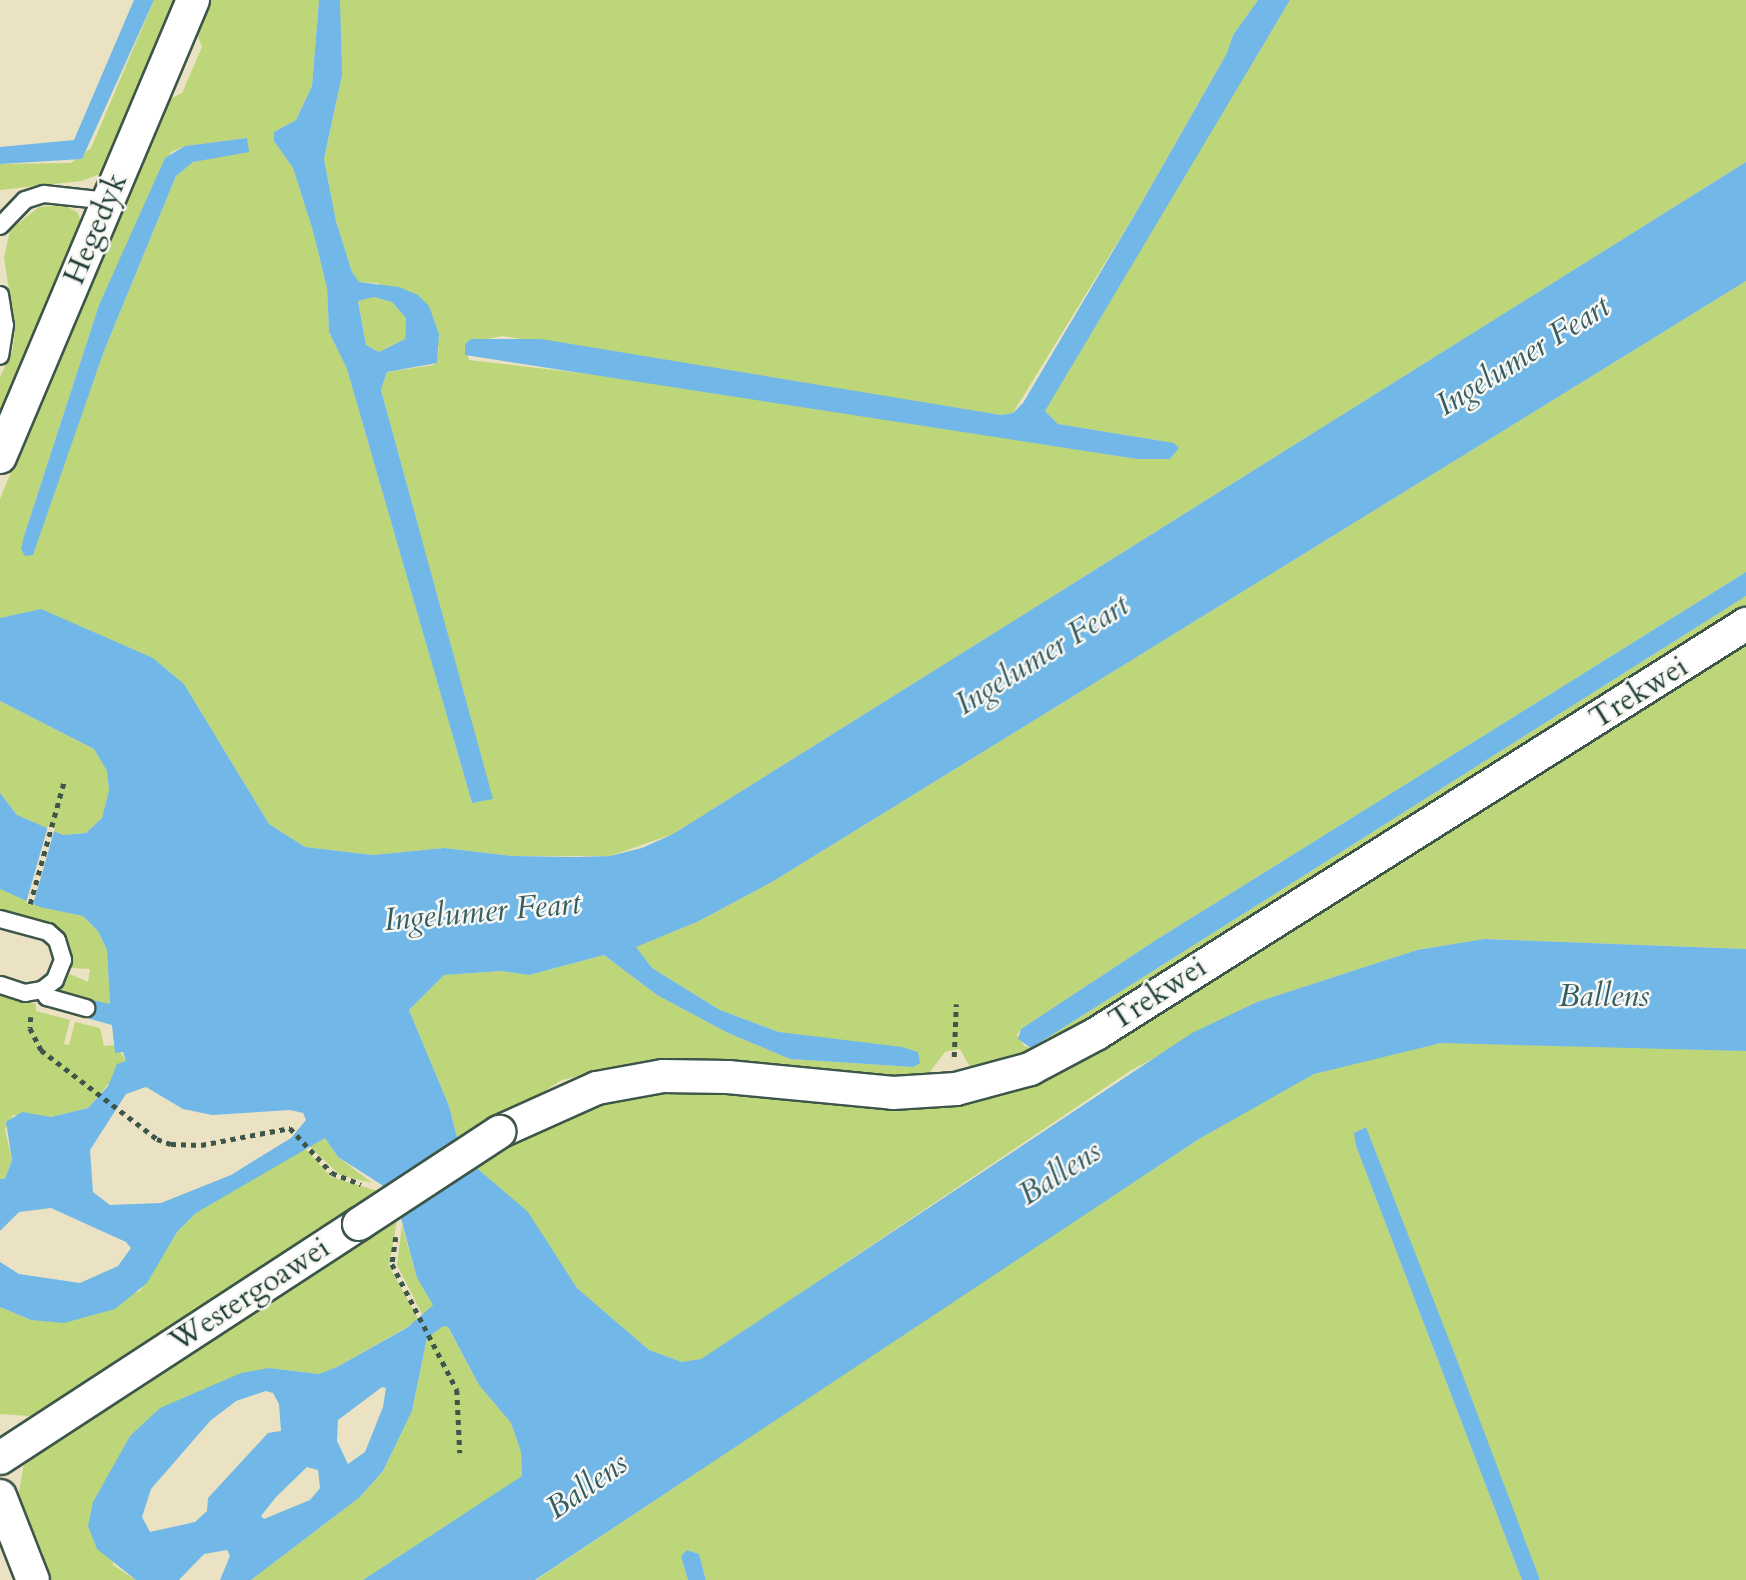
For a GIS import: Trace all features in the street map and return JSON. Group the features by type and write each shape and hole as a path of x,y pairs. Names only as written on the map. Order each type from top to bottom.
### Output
{"street":[{"name":"Hegedyk","path":"0,457 193,0"},
{"name":"Trekwei","path":"499,1132 597,1088 663,1076 728,1077 914,1093 966,1087 1030,1069 1096,1034 1746,624"},
{"name":"Westergoawei","path":"0,1458 499,1132"},
{"path":"0,1496 33,1580"}],"lane":[{"path":"0,226 11,209 44,194 108,201"},
{"path":"0,295 5,325 0,356"},
{"path":"0,919 48,932 57,940 61,971 38,991"},
{"path":"0,985 38,991 47,997 86,1008"}],"path":[{"path":"29,904 64,780"},
{"path":"38,991 30,1028 35,1042 124,1109 157,1139 171,1144 201,1145 290,1128 332,1173 368,1185"},
{"path":"953,1050 956,1004"},
{"path":"398,1230 392,1264 433,1338 457,1391 460,1453"}],"green space":[{"path":"154,0 177,0 103,173 81,181 0,190 0,164 71,163 91,148"},
{"path":"208,0 319,0 312,86 296,120 274,132 274,141 293,168 313,231 327,288 329,332 347,369 472,803 492,798 381,390 387,372 434,365 439,348 378,283 358,282 352,272 336,221 324,159 337,99 340,0 1258,0 1233,35 1227,53 1138,209 1013,413 1001,415 502,336 465,344 469,360 656,382 1137,459 1170,459 1179,448 1173,443 1058,424 1045,411 1049,400 1290,0 1746,0 1746,162 673,834 610,856 512,856 444,848 373,855 305,847 269,824 184,684 153,658 0,618 0,499 165,101 182,93 202,47 195,29","holes":["247,138 183,167 176,176 104,351 31,556 24,536 99,305 171,152 185,146"]},
{"path":"64,205 77,212 83,224 0,420 0,377 13,349 15,328 4,258 10,230 39,207"},
{"path":"1746,281 1746,572 1156,940 1021,1029 1017,1035 1024,1046 1031,1048 1746,596 1746,612 1068,1039 980,1071 970,1067 960,1049 945,1052 926,1077 882,1081 706,1060 639,1062 562,1080 459,1145 449,1106 409,1010 444,975 502,971 529,975 604,955 657,995 728,1033 790,1059 913,1067 779,1032 720,1010 652,968 635,947 699,921 772,882"},
{"path":"374,297 392,302 406,317 405,339 379,352 366,345 358,300"},
{"path":"1746,635 1746,949 1484,939 1417,950 1257,1002 1130,1071 701,1360 682,1362 649,1350 577,1288 472,1164 558,1111 651,1087 962,1100"},
{"path":"0,701 94,749 107,771 109,791 102,818 86,833 63,835 34,825 17,815 0,793"},
{"path":"0,889 40,906 83,916 98,931 107,950 110,1005 58,990 70,974 88,982 90,969 71,968 70,946 53,924 0,910"},
{"path":"0,994 36,1004 36,1011 70,1020 64,1044 69,1045 75,1022 100,1028 104,1046 115,1045 127,1062 88,1108 51,1117 13,1115 5,1129 12,1160 5,1179 0,1179"},
{"path":"1529,1042 1746,1051 1746,1580 1540,1580 1365,1127 1355,1133 1356,1146 1522,1580 706,1580 699,1554 687,1550 681,1556 688,1580 536,1580 990,1276 1199,1139 1281,1091 1314,1074 1380,1054 1441,1043"},
{"path":"325,1138 338,1157 372,1183 340,1175 308,1145"},
{"path":"304,1147 331,1177 378,1191 381,1196 42,1417 0,1414 0,1307 31,1320 140,1291 177,1232 196,1213"},
{"path":"393,1215 397,1220 389,1266 419,1320 337,1367 319,1374 269,1368 130,1436 121,1453 113,1565 136,1580 46,1580 43,1553 18,1497 26,1452"},
{"path":"402,1225 417,1278 434,1305 423,1316 397,1265"},
{"path":"447,1326 479,1385 511,1423 521,1452 522,1477 363,1580 251,1580 360,1497 383,1471 412,1411 427,1338 437,1327"}],"water":[{"path":"134,0 154,0 82,159 0,164 0,147 74,140"},
{"path":"319,0 340,0 342,75 324,159 336,221 352,272 359,282 399,287 418,295 429,306 439,334 437,363 387,372 381,390 493,799 472,803 347,369 329,332 327,288 313,231 293,168 274,141 274,132 296,120 312,86","holes":["374,297 392,302 406,318 405,339 379,352 366,345 358,301"]},
{"path":"1258,0 1290,0 1045,411 1058,424 1174,443 1179,448 1170,459 1137,459 465,355 465,344 471,339 541,339 1001,415 1013,413 1023,403 1138,209 1227,53 1233,35"},
{"path":"247,138 249,152 193,162 176,176 104,351 33,555 25,556 21,549 24,536 99,305 165,158 185,146"},
{"path":"1746,162 1746,281 772,882 699,921 636,947 652,968 720,1010 779,1032 902,1047 918,1052 920,1063 913,1067 790,1059 728,1033 657,995 604,955 529,975 502,971 444,975 409,1010 449,1106 459,1145 472,1164 528,1212 577,1288 649,1350 682,1362 701,1359 1192,1033 1257,1002 1417,950 1484,939 1746,949 1746,1051 1441,1043 1314,1074 1199,1139 535,1580 363,1580 522,1476 521,1452 511,1423 479,1385 448,1327 443,1326 427,1338 412,1411 383,1471 360,1497 251,1580 220,1580 230,1556 227,1550 204,1554 179,1580 136,1580 97,1549 88,1526 93,1502 130,1436 160,1408 241,1373 269,1368 319,1374 337,1367 408,1327 433,1305 417,1278 399,1211 382,1185 338,1157 325,1138 196,1213 177,1232 147,1283 115,1309 64,1323 31,1320 0,1307 0,1262 19,1274 80,1283 118,1266 131,1248 126,1242 51,1208 19,1212 0,1231 0,1179 5,1179 12,1160 6,1122 22,1112 51,1117 88,1108 108,1086 117,1064 126,1061 123,1052 115,1053 112,1025 83,1017 88,999 110,1004 107,950 98,931 83,916 40,907 0,889 0,793 17,815 63,835 86,833 102,818 109,790 107,771 94,749 0,701 0,618 41,609 153,658 184,684 269,824 305,847 373,855 444,848 512,856 610,856 642,848 673,834","holes":["146,1087 183,1109 212,1115 290,1110 303,1113 306,1120 291,1138 231,1175 161,1203 110,1205 93,1192 90,1150 126,1094","382,1387 386,1388 383,1407 365,1452 348,1464 337,1441 338,1420","266,1391 273,1393 279,1404 281,1431 268,1433 208,1498 207,1511 195,1522 150,1532 142,1517 151,1489 210,1421 236,1401","307,1467 318,1470 320,1488 310,1500 264,1519 261,1516"]},
{"path":"1746,572 1746,596 1031,1048 1018,1039 1021,1029 1156,940"},
{"path":"1366,1127 1540,1580 1522,1580 1356,1146 1354,1133"},
{"path":"687,1550 699,1554 706,1580 688,1580 681,1556"}],"pier":[{"path":"48,826 55,828 33,905 26,903"}],"water label":[{"name":"Ingelumer Feart","path":"1523,356"},
{"name":"Ingelumer Feart","path":"1042,655"},
{"name":"Ingelumer Feart","path":"482,912"},
{"name":"Ballens","path":"1604,996"},
{"name":"Ballens","path":"1060,1173"},
{"name":"Ballens","path":"587,1486"}]}
